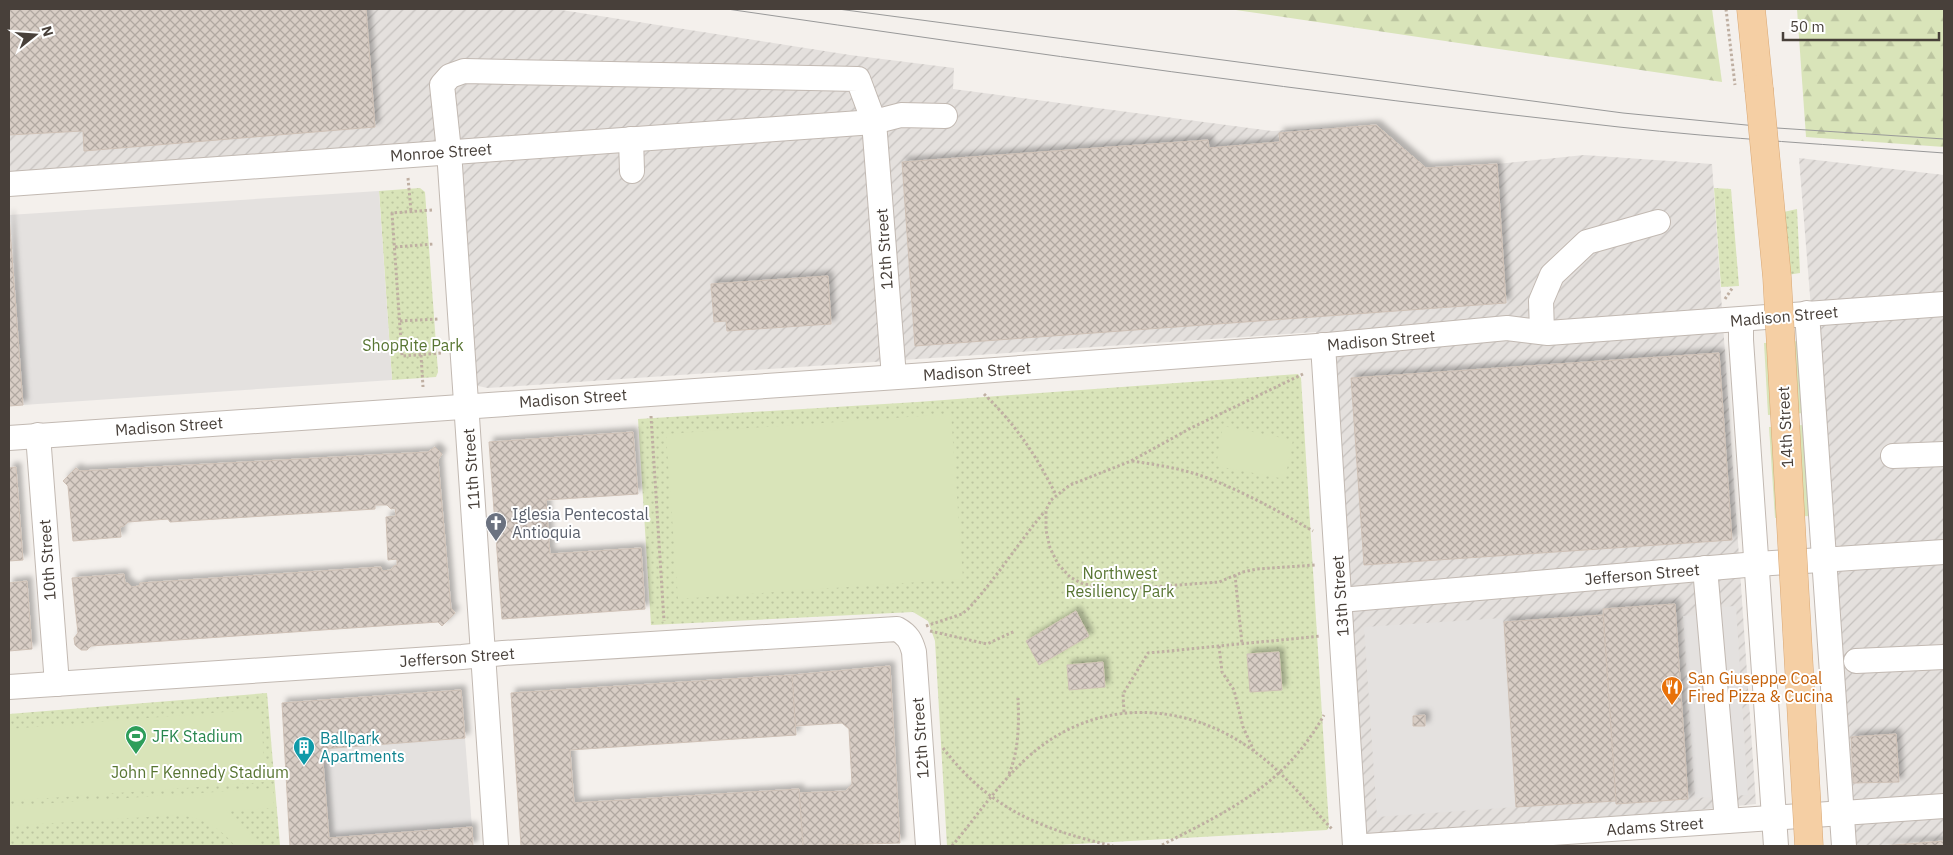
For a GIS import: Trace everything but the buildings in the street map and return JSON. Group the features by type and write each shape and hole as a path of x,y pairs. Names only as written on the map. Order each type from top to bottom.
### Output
{"main road":[{"name":"14th Street","path":"1751,9 1776,277 1809,846"}],"street":[{"name":"12th Street","path":"449,151 442,85 450,76 464,71 858,79 874,122 894,377"},
{"name":"Monroe Street","path":"9,184 874,122 901,115 945,116"},
{"path":"631,139 632,172"},
{"name":"11th Street","path":"449,151 496,846"},
{"path":"1542,332 1541,301 1552,275 1559,268 1587,242 1658,222"},
{"name":"Madison Street","path":"9,438 894,377 1323,345 1507,328 1542,332 1741,320 1944,304"},
{"name":"14th Street","path":"1804,314 1838,813 1837,846"},
{"path":"1741,320 1776,846"},
{"name":"13th Street","path":"1323,345 1355,846"},
{"name":"10th Street","path":"38,435 57,684"},
{"path":"1893,456 1944,454"},
{"name":"Jefferson Street","path":"1340,600 1705,568 1944,552"},
{"path":"1705,568 1727,821"},
{"name":"Jefferson Street","path":"9,687 889,629 914,630"},
{"name":"12th Street","path":"914,630 910,640 914,652 928,846"},
{"path":"1856,661 1944,657"},
{"name":"Adams Street","path":"1366,846 1944,806"},
{"name":"14th Street","path":"1838,813 1844,846"}],"path":[{"path":"408,178 411,212"},
{"path":"433,210 392,213 402,356 443,353"},
{"path":"395,247 435,244"},
{"path":"400,321 440,319"},
{"path":"421,355 423,387"},
{"path":"914,630 962,614 968,610 1002,569 1025,534 1046,510 1050,500 1056,495 1082,479 1131,460 1191,428 1304,373"},
{"path":"984,394 1006,415 1025,440 1056,495"},
{"path":"651,415 664,624"},
{"path":"1131,460 1209,478 1240,492 1315,532"},
{"path":"1046,510 1046,530 1058,564 1070,577 1081,584 1110,590 1219,582 1258,569 1317,564"},
{"path":"1236,575 1242,644"},
{"path":"927,630 987,644 1014,631"},
{"path":"1124,712 1123,694 1148,653 1322,636"},
{"path":"1219,646 1222,672 1234,690 1243,726 1254,751"},
{"path":"1008,776 1016,752 1019,730 1018,698"},
{"path":"1162,845 1247,800 1279,774 1302,750 1314,734 1327,710"},
{"path":"952,846 1008,776 1030,755 1070,728 1092,719 1124,712 1159,713 1188,718 1209,724 1228,734 1254,751 1335,832"},
{"path":"942,747 960,770 992,797 1021,815 1057,831 1113,846"}],"shaded area":[{"path":"9,9 555,9 850,55 954,68 953,89 1272,131 1376,125 1426,168 1497,164 1584,155 1712,164 1756,804 1355,846 1316,332 488,388 478,386 474,379 460,158 9,180"},
{"path":"1799,158 1944,175 1944,846 1854,846"},
{"path":"379,191 392,380 23,405 9,215"},
{"path":"1736,606 1748,795 1695,798 1683,616 1695,615 1697,608"},
{"path":"1503,618 1516,807 1377,817 1364,627"},
{"path":"465,738 472,827 329,838 322,749"}],"green space":[{"path":"1229,9 1712,9 1722,82"},
{"path":"1797,9 1944,9 1944,147 1806,137"},
{"name":"ShopRite Park","path":"420,188 425,192 438,372 436,377 392,380 379,191"},
{"path":"1714,188 1731,189 1739,286 1721,287"},
{"path":"1797,209 1800,273 1781,276 1775,214"},
{"path":"1800,341 1805,413 1768,415 1764,343"},
{"name":"Northwest Resiliency Park","path":"1298,374 1301,378 1329,827 1327,830 1042,846 947,846 935,641 928,621 913,612 651,625 638,419 917,402"},
{"path":"951,414 963,579 678,599 666,434"},
{"path":"1804,425 1809,516 1775,518 1769,427"},
{"path":"1223,426 1293,440 1285,479 1216,466"},
{"name":"John F Kennedy Stadium","path":"267,693 280,846 9,846 9,714"},
{"name":"JFK Stadium","path":"261,709 265,782 9,801 9,729"},
{"path":"273,788 274,808 226,811 246,829 258,846 235,846 223,833 210,824 195,818 178,815 9,826 9,806"}],"tram line":[{"path":"727,9 1172,72 1395,101 1700,135 1944,153"},
{"path":"838,9 1623,113 1777,128 1944,139"}],"place":[{"name":"Iglesia Pentecostal Antioquia","path":"496,542"},
{"name":"San Giuseppe Coal Fired Pizza & Cucina","path":"1672,706"},
{"name":"JFK Stadium","path":"136,755"},
{"name":"Ballpark Apartments","path":"304,766"}]}
